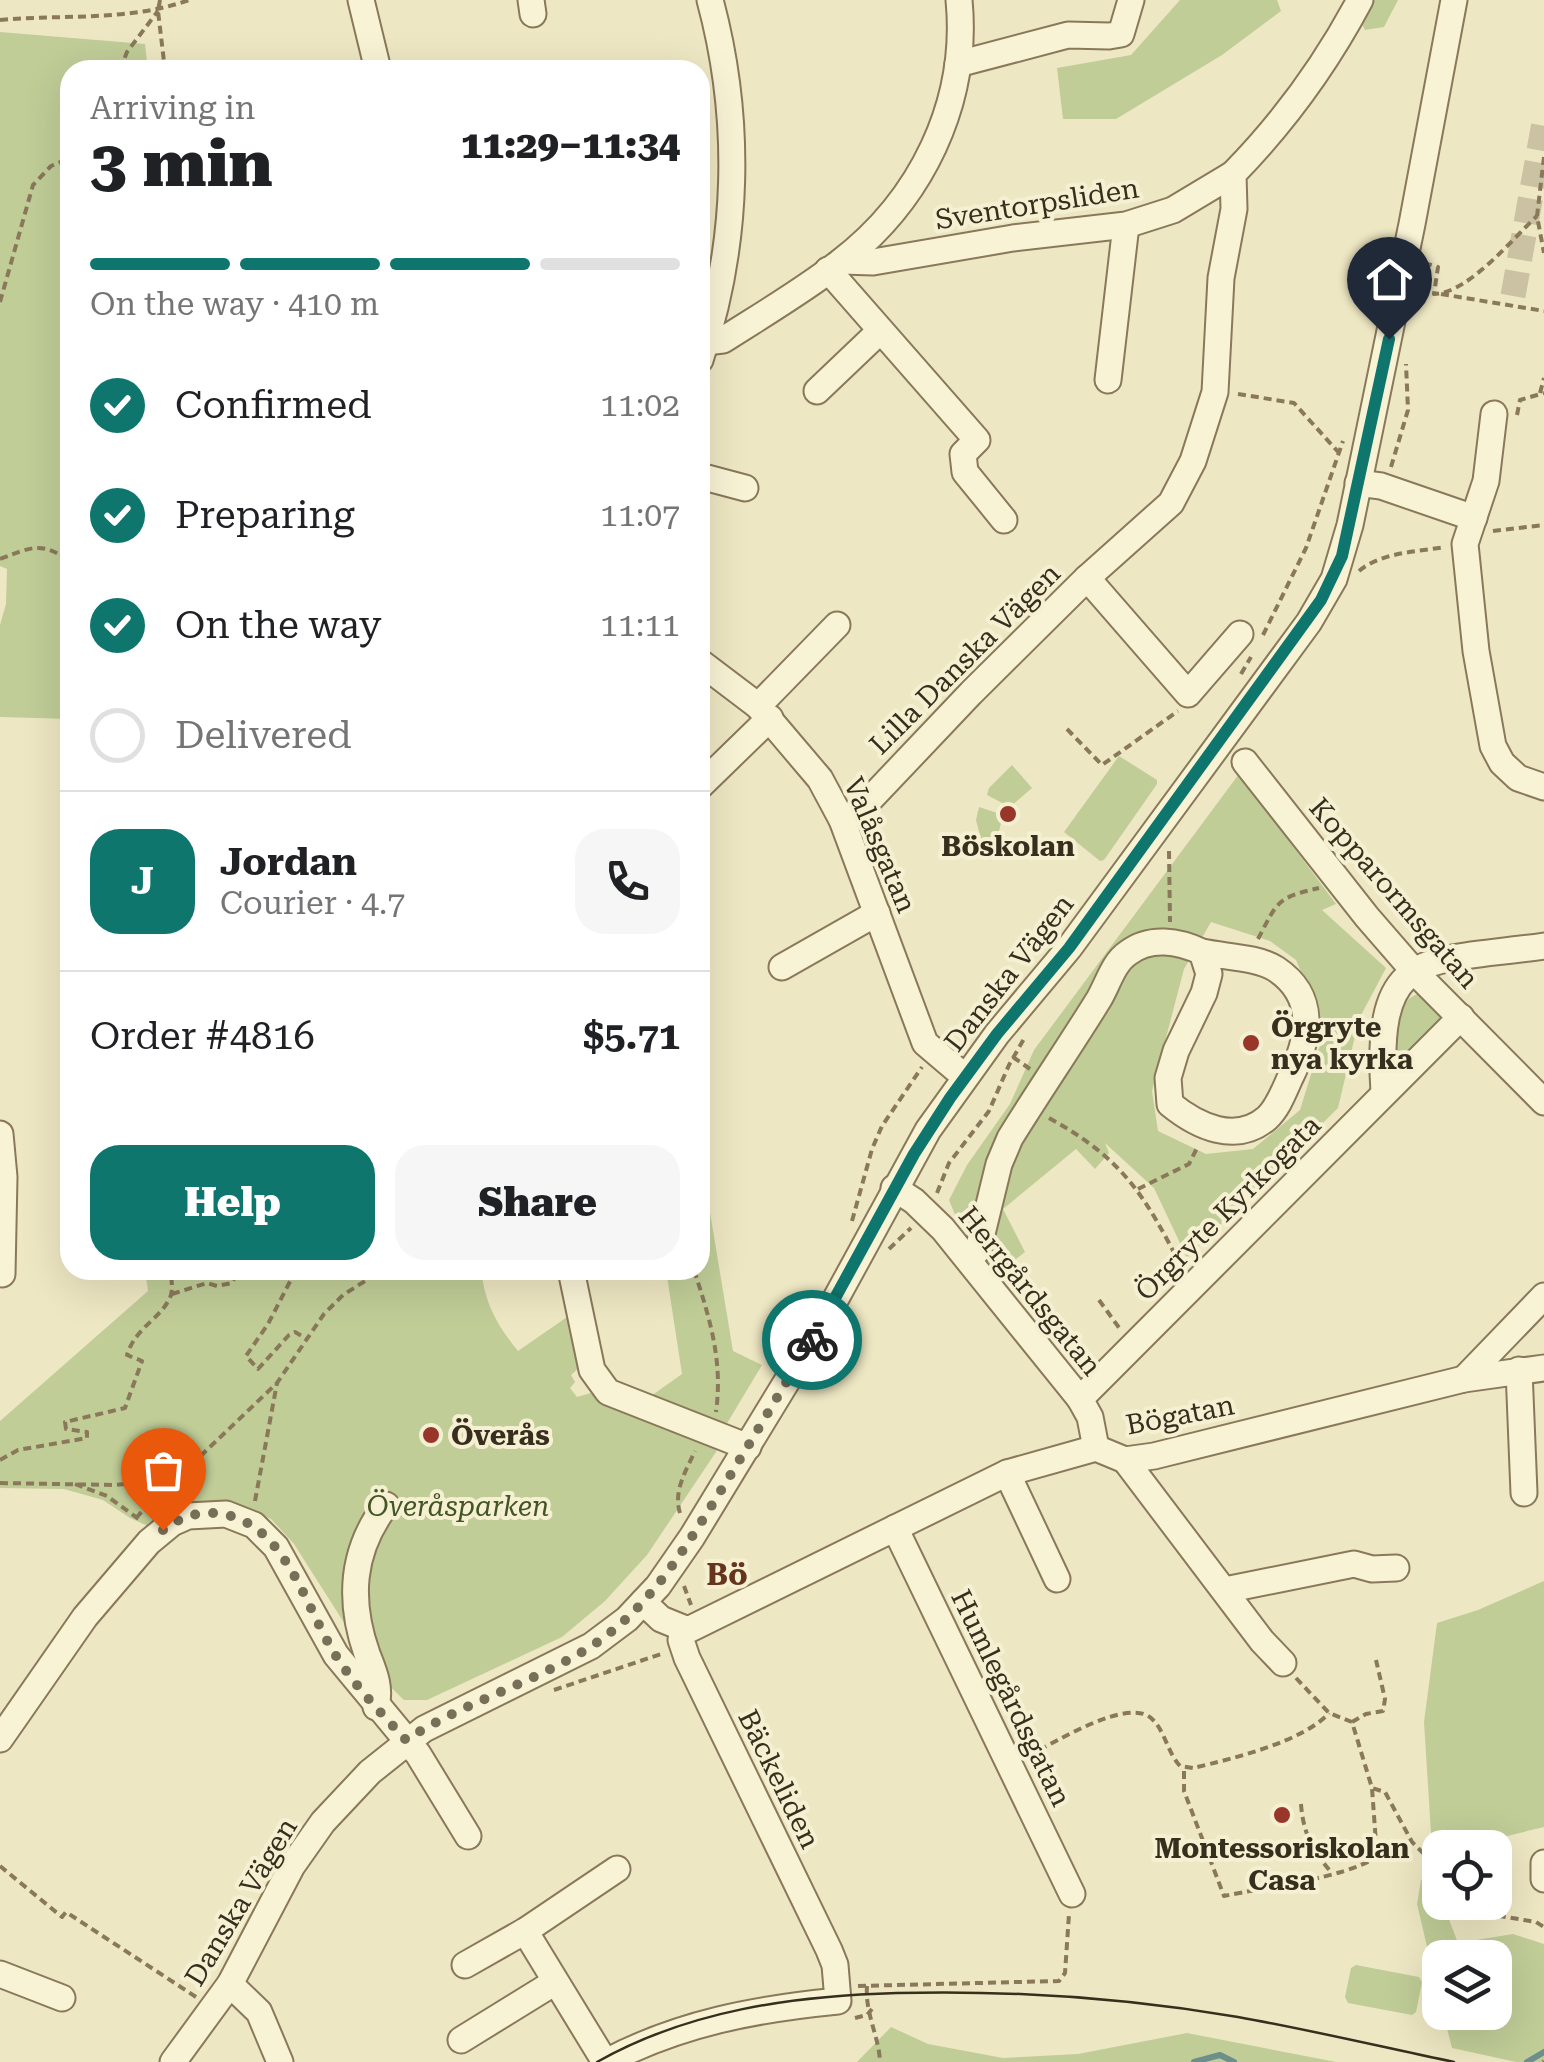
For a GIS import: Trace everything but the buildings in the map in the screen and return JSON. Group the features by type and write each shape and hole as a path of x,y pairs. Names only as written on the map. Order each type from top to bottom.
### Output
{"street":[{"path":"361,0 376,60"},
{"path":"710,0 728,75 733,180 727,238 710,318"},
{"path":"710,347 835,266 905,196 933,154 949,113 958,64 959,0"},
{"path":"958,64 1068,35 1121,34 1131,0"},
{"path":"1233,174 1274,132 1338,41 1360,0"},
{"name":"Danska Vägen","path":"173,2062 230,1984 278,1888 312,1837 370,1772 406,1740 592,1646 667,1624 692,1537 823,1322 928,1130 965,1077 1069,948 1308,622 1334,579 1342,556 1412,224 1454,0"},
{"name":"Sventorpsliden","path":"835,266 1126,225 1173,210 1233,174"},
{"name":"Lilla Danska Vägen","path":"842,820 860,810 1087,578 1171,503 1193,460 1215,392 1220,278 1234,209 1233,174"},
{"path":"1108,380 1126,225"},
{"path":"835,266 880,332 976,440 964,454 965,472 1004,520"},
{"path":"817,391 880,332"},
{"path":"1494,414 1486,482 1469,532 1476,651 1493,746 1502,763 1518,778 1544,787"},
{"path":"710,479 744,488"},
{"path":"1358,483 1398,492 1469,532"},
{"name":"Lilla Danska Vägen","path":"1087,578 1188,694"},
{"path":"710,774 837,626"},
{"path":"1188,694 1240,634"},
{"name":"Valåsgatan","path":"710,668 764,712 820,779 842,820 925,1043 965,1077"},
{"name":"Kopparormsgatan","path":"1244,762 1414,970 1544,1102"},
{"path":"782,967 877,913"},
{"path":"969,1259 978,1250 999,1164 1029,1108 1123,956 1146,945 1172,941 1202,952 1272,966 1292,981 1307,1022 1306,1046 1268,1117 1250,1128 1220,1132 1192,1122 1170,1104 1168,1078 1176,1051 1204,993 1208,974 1202,952"},
{"path":"1384,1092 1383,1025 1396,989 1414,970 1448,957 1544,946"},
{"name":"Örgryte Kyrkogata","path":"1080,1399 1461,1017"},
{"path":"0,1134 4,1177 2,1274"},
{"name":"Herrgårdsgatan","path":"894,1188 925,1210 969,1259 1080,1399 1090,1418 1096,1448"},
{"path":"573,1280 592,1370 608,1392 748,1447"},
{"path":"1464,1379 1544,1296"},
{"path":"1522,1318 1516,1334 1518,1348 1532,1369 1524,1492"},
{"name":"Bögatan","path":"667,1624 690,1629 1007,1473 1096,1448 1125,1460 1154,1456 1464,1379 1532,1369"},
{"path":"608,1392 634,1380"},
{"path":"1125,1460 1282,1663"},
{"path":"1007,1473 1057,1579"},
{"path":"376,1706 379,1694 358,1625 356,1581 368,1528 386,1506"},
{"path":"0,1739 85,1616 159,1533 188,1516 208,1513 237,1517 254,1525 276,1546 336,1655 406,1740 468,1836"},
{"name":"Humlegårdsgatan","path":"895,1528 1072,1894"},
{"path":"1225,1590 1354,1564 1372,1569 1396,1568"},
{"name":"Bäckeliden","path":"667,1624 829,1950 838,1994"},
{"path":"1544,1863 1544,1879"},
{"path":"465,1965 525,1932 617,1869"},
{"path":"525,1932 606,2062 678,2030 838,1994"},
{"path":"0,1974 62,1998"},
{"path":"461,2040 556,1982"},
{"path":"230,1984 259,2012 280,2062"}],"path":[{"path":"160,0 163,60"},
{"path":"0,20 108,18 158,11 189,0"},
{"path":"124,60 158,11"},
{"path":"1544,156 1537,216 1544,252"},
{"path":"0,302 33,185 60,162"},
{"path":"1441,294 1466,283 1537,216"},
{"path":"1419,262 1438,267 1434,294 1544,311"},
{"path":"1520,400 1542,393 1544,378"},
{"path":"1215,392 1294,404 1339,454"},
{"path":"1389,473 1403,431"},
{"path":"1240,676 1306,548 1344,437"},
{"path":"1358,572 1370,562 1469,532 1544,527"},
{"path":"0,559 48,547 60,555"},
{"path":"1066,729 1102,764 1182,708 1188,694"},
{"path":"1166,842 1172,941"},
{"path":"1246,961 1278,902 1292,893 1318,888 1336,876"},
{"path":"852,1222 882,1126 934,1051 960,1026 976,1018"},
{"path":"888,1250 938,1192 949,1163 989,1111 1028,1034"},
{"path":"1029,1108 1104,1153 1138,1189 1193,1284"},
{"path":"1138,1189 1189,1164 1197,1148"},
{"path":"171,1280 172,1294"},
{"path":"0,1460 18,1450 88,1438 87,1432 66,1429 64,1422 125,1408 142,1362 127,1355 132,1338 152,1321 172,1294 233,1280"},
{"path":"291,1280 246,1356 258,1368 288,1334 295,1332 307,1339"},
{"path":"73,1482 106,1496 136,1518 154,1498 170,1496 188,1468 277,1383 324,1314 343,1295 367,1280"},
{"path":"684,1521 676,1502 683,1476 716,1411 719,1359 697,1280"},
{"path":"1099,1300 1132,1347"},
{"path":"254,1525 261,1461 277,1383"},
{"path":"0,1483 114,1485 151,1482 188,1468"},
{"path":"549,1692 667,1624 684,1584"},
{"path":"1352,1722 1383,1711 1385,1699 1376,1660"},
{"path":"1282,1663 1329,1713 1352,1722"},
{"path":"1010,1764 1127,1711 1144,1714 1156,1723 1174,1760 1184,1769 1184,1791 1224,1896 1332,1873 1399,1852 1412,1842"},
{"path":"1184,1769 1231,1758 1283,1739 1321,1722 1329,1713"},
{"path":"1352,1722 1372,1788 1377,1856"},
{"path":"1372,1788 1385,1792 1412,1842 1422,1852"},
{"path":"1302,1804 1302,1824 1309,1842 1332,1873"},
{"path":"0,1866 62,1917 66,1912 200,2000"},
{"path":"838,1994 867,1986 1059,1981 1064,1973 1072,1894"},
{"path":"1512,1919 1544,1927"},
{"path":"867,1986 867,2015 880,2062"},
{"path":"867,2015 872,2009"}],"green space":[{"path":"1180,0 1277,0 1281,11 1222,55 1116,119 1063,119 1057,68 1131,55"},
{"path":"1359,0 1398,0 1384,27 1365,30 1356,11"},
{"path":"0,32 145,44 147,60 60,60 60,719 0,717 0,625 6,604 7,569 0,566"},
{"path":"1119,756 1157,780 1157,784 1100,861 1064,832"},
{"path":"1012,765 1032,788 1010,807 987,795"},
{"path":"1239,774 1336,904 1322,910 1386,968 1359,1019 1338,1108 1187,1258 1154,1188 1105,1143 1109,1153 1095,1169 1076,1149 1003,1209 1025,1252 997,1274 956,1217 949,1200 967,1165 1010,1104 1034,1050","holes":["1211,922 1270,941 1296,960 1325,1029 1300,1110 1253,1149 1206,1154 1158,1131 1152,1091 1184,969"]},
{"path":"979,807 1003,815 999,831 1006,846 984,851 976,820"},
{"path":"1418,994 1430,996 1450,1015 1399,1071 1390,1055 1395,1029 1400,1011"},
{"path":"710,1212 733,1351 762,1365 726,1425 651,1396 682,1374 668,1280 710,1280"},
{"name":"Överåsparken","path":"146,1280 483,1280 493,1314 518,1351 570,1315 581,1366 571,1375 575,1382 570,1388 577,1397 591,1393 612,1405 718,1444 716,1452 647,1555 605,1601 562,1637 427,1700 404,1700 376,1673 294,1544 271,1519 250,1510 159,1531 103,1500 64,1489 0,1488 0,1421 148,1291"},
{"path":"1544,1581 1544,1827 1512,1835 1512,1830 1431,1830 1424,1722 1437,1623"},
{"path":"1421,1880 1422,1920 1449,1920 1457,1940 1425,1940 1417,1904"},
{"path":"1513,1934 1544,1944 1544,2062 1516,2062 1452,2048 1447,2030 1512,2030 1512,1940 1476,1940"},
{"path":"1356,1965 1419,1977 1422,1982 1416,2012 1412,2015 1348,2003 1345,1997 1351,1968"},
{"path":"891,2027 928,2044 1003,2058 1078,2054 1187,2033 1336,2062 857,2062"}],"waterway":[{"path":"1527,2062 1544,2052"},
{"path":"1194,2062 1220,2055 1234,2062"}],"tunnel":[{"path":"1513,296 1544,123"}],"tram line":[{"path":"597,2062 668,2030 742,2009 819,1998 940,1992 1111,2000 1196,2010 1454,2062"}],"way so far":[{"path":"163,1530 188,1516 217,1513 237,1517 264,1532 283,1557 336,1655 406,1740 576,1656 627,1618 658,1586 692,1537 812,1340"}],"place":[{"name":"Böskolan","path":"1008,814"},
{"name":"Örgryte nya kyrka","path":"1251,1043"},
{"name":"Överås","path":"431,1435"},
{"name":"Montessoriskolan Casa","path":"1282,1815"}],"district":[{"name":"Bö","path":"727,1574"}],"route":[{"path":"812,1340 894,1188 950,1098 1138,855 1308,622 1334,579 1350,524 1389,339"}]}
